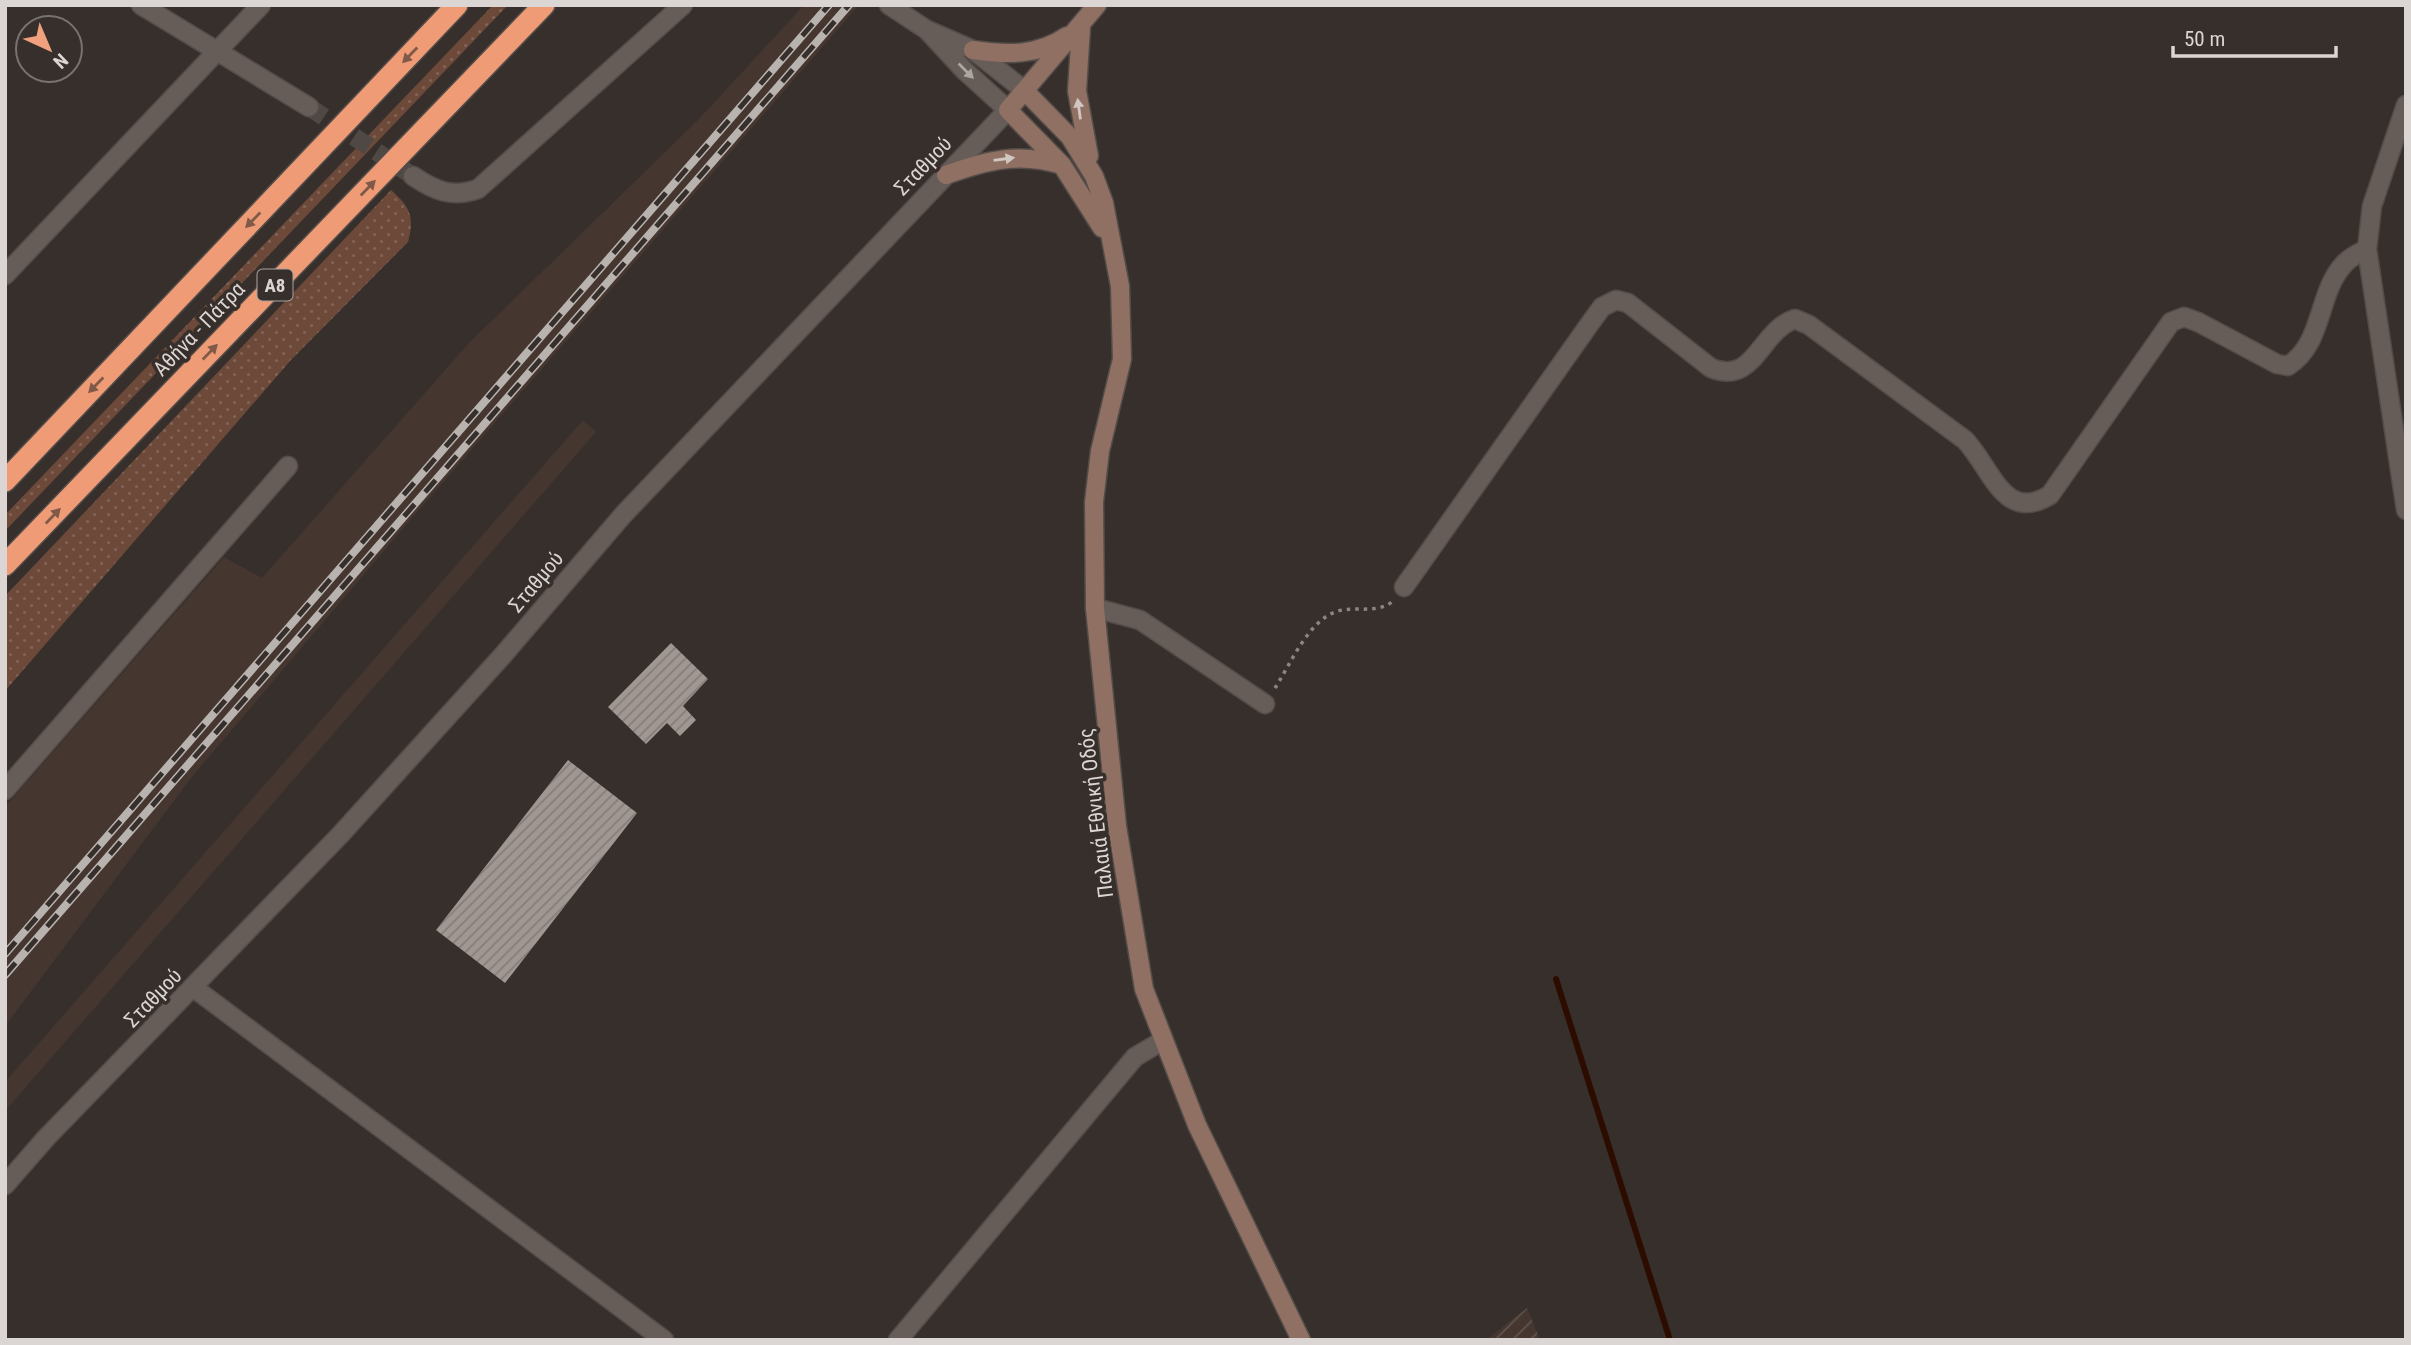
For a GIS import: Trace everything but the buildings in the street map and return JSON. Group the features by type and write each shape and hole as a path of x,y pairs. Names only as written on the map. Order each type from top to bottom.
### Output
{"highway":[{"name":"Αθήνα - Πάτρα","path":"5,481 457,5"},
{"name":"Αθήνα - Πάτρα","path":"5,565 544,5"}],"main road":[{"name":"Σταθμού","path":"1009,110 1097,5"},
{"path":"973,50 1015,54 1036,51 1056,44 1082,26"},
{"path":"1082,26 1077,91 1094,176"},
{"name":"Παλαιά Εθνική Οδός","path":"1026,91 1070,137 1094,176 1104,203 1120,286 1122,359 1100,451 1094,502 1095,608 1117,826 1144,989 1161,1041 1197,1125 1301,1340"},
{"name":"Παλαιά Εθνική Οδός","path":"1009,110 1062,165 1094,211 1112,250"},
{"path":"946,175 1001,159 1040,158 1062,165"}],"street":[{"path":"141,5 309,107"},
{"path":"5,275 261,5"},
{"path":"413,176 432,189 451,194 478,189 683,5"},
{"path":"890,5 927,30 973,50 1026,91"},
{"path":"927,30 964,70 1009,110"},
{"path":"2406,105 2372,206 2367,249 2406,510"},
{"name":"Σταθμού","path":"5,1185 46,1138 194,988 461,702 623,515 1009,110"},
{"path":"1404,587 1602,307 1616,300 1628,303 1711,368 1725,374 1739,370 1751,361 1782,323 1795,319 1808,325 1965,440 1978,454 1998,486 2010,499 2025,506 2050,495 2161,331 2171,322 2184,317 2198,322 2277,364 2288,366 2307,349 2335,275 2345,262 2367,249"},
{"path":"5,790 288,466"},
{"path":"1095,608 1140,620 1265,704"},
{"path":"194,988 664,1340"},
{"path":"898,1340 1135,1057 1161,1041"}],"path":[{"path":"1265,704 1314,629 1325,618 1338,611 1384,608 1395,600 1404,587"}],"shaded area":[{"path":"493,5 508,5 5,531 5,515"},
{"path":"804,5 859,5 411,519 191,778 5,1026 5,807 224,557 262,578 468,344 698,120"},
{"path":"391,190 407,207 411,219 408,242 290,361 5,691 5,596"},
{"path":"583,420 596,432 5,1111 5,1082"},
{"path":"1527,1308 1540,1340 1486,1340"}],"waterway":[{"path":"1556,979 1670,1340"}],"tunnel":[{"path":"309,107 413,176"}],"railway":[{"path":"5,954 829,5"},
{"path":"5,975 849,5"}]}
